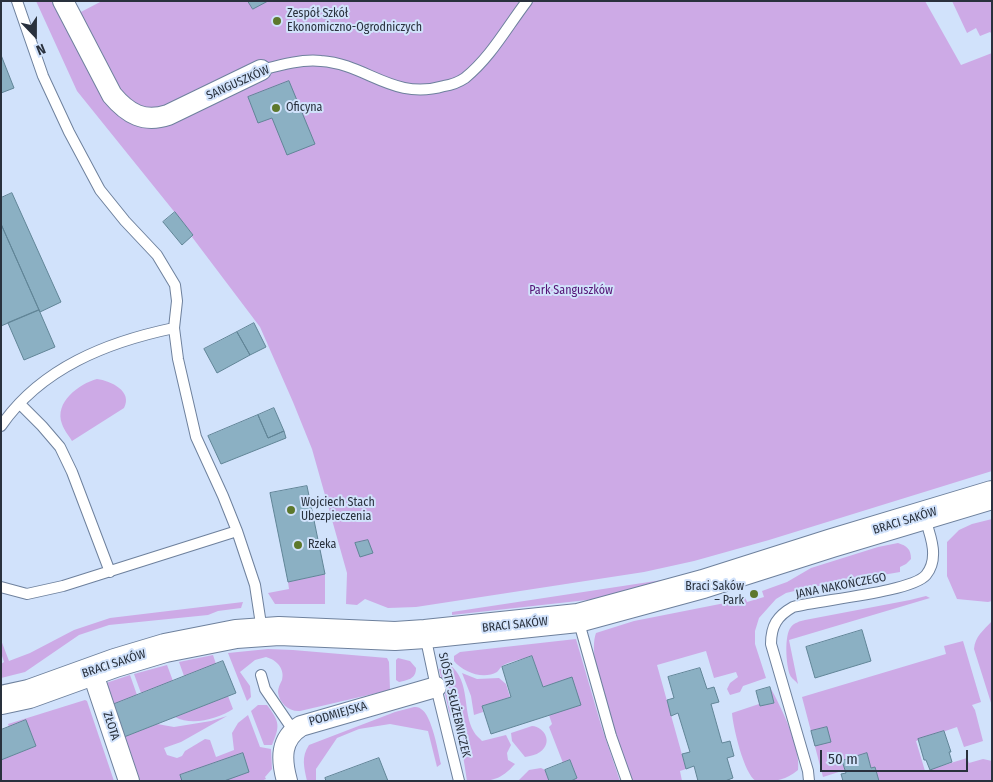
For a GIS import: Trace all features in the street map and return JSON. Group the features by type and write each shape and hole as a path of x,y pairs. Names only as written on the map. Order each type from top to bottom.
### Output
{"street":[{"name":"SANGUSZKÓW","path":"63,1 112,95 120,105 143,117 156,119 168,115 261,70"},
{"name":"BRACI SAKÓW","path":"1,700 29,694 92,671 165,648 213,638 262,632 394,636 578,618 703,584 992,495"},
{"name":"ZŁOTA","path":"92,671 129,781"},
{"name":"PODMIEJSKA","path":"287,781 282,754 284,746 293,730 313,721 436,686"},
{"name":"BRACI SAKÓW","path":"1,710 29,694"}],"lane":[{"path":"17,1 47,84 68,132 100,190 125,221 157,255 175,285 177,301 174,328 178,359 196,437 237,531 255,585 262,632"},
{"name":"SANGUSZKÓW","path":"261,70 291,63 320,60 339,64 386,83 408,89 427,90 438,88 464,79 479,65 491,52 527,1"},
{"path":"1,426 37,386 63,367 143,334 174,328"},
{"path":"20,404 60,448 72,472 110,572"},
{"name":"JANA NAKOŃCZEGO","path":"809,781 808,771 771,644 772,628 780,615 793,607 900,587 920,580 926,575 933,558 931,540 924,515"},
{"path":"1,587 28,594 64,586 237,531"},
{"path":"578,618 611,736 627,781"},
{"name":"SIÓSTR SŁUŻEBNICZEK","path":"425,634 459,781"},
{"path":"261,674 265,689 293,730"}],"green space":[{"name":"Park Sanguszków","path":"36,1 56,1 77,14 102,1 925,1 961,65 992,53 992,471 769,540 694,561 644,572 416,607 388,608 365,599 357,605 346,604 347,573 312,449 260,327 192,237 193,235 77,91"},
{"path":"952,1 992,1 992,34 990,32 980,36 976,28 967,33"},
{"path":"97,379 114,385 123,392 126,397 124,408 72,441 62,424 60,416 62,408 65,401 76,390"},
{"path":"992,519 992,601 957,599 947,576 947,542 959,530 972,524"},
{"path":"898,543 908,548 911,556 911,559 906,564 900,567 900,572 807,588 786,593 776,599 759,618 755,631 755,644 766,678 743,686 740,692 730,695 727,689 730,683 738,677 736,672 714,678 706,651 657,665 686,769 680,771 682,781 633,781 613,728 600,685 595,664 594,647 596,633 634,621 725,603 745,597 747,602 764,597 762,591 787,582 811,568 878,547"},
{"path":"325,574 325,604 275,604 268,593 289,589 288,582"},
{"path":"695,575 596,599 452,615 452,612"},
{"path":"926,596 930,598 789,640 798,684 791,676 787,664 787,636 795,623"},
{"path":"243,602 241,608 218,611 208,615 109,625 79,635 25,672 1,678 1,664 4,662 1,653 1,640 9,661 30,653 74,630 110,618"},
{"path":"992,621 992,706 974,649 978,637"},
{"path":"576,639 601,725 620,781 571,781 577,778 570,760 563,763 549,727 552,724 549,715 572,678 543,687 532,656 509,663 502,666 497,672 486,675 474,674 454,661 454,656 460,652"},
{"path":"963,641 981,702 972,705 983,741 964,747 957,727 916,741 925,771 967,758 969,763 983,759 992,761 992,781 879,781 875,767 871,768 867,754 842,761 845,770 823,777 802,697 946,654 944,646"},
{"path":"268,649 387,658 389,662 390,690 300,711 292,710 280,700 278,689 283,676 281,669 274,660 266,657 255,660 240,672 250,686 251,697 247,701 228,653"},
{"path":"213,655 216,664 184,676 179,662"},
{"path":"398,658 410,661 416,668 415,675 405,681 399,682 396,680 396,660"},
{"path":"167,665 173,681 141,693 134,674"},
{"path":"450,665 457,672 464,688 468,716 475,733 482,741 506,735 511,745 507,753 508,760 515,764 499,777 488,780 467,781 462,749 464,743 459,721 456,716 451,716 449,711 439,669"},
{"path":"462,673 477,679 499,678 506,684 510,697 482,706 483,712 474,715 471,696"},
{"path":"130,675 137,695 112,705 124,737 157,724 174,727 211,721 227,716 181,742 164,748 167,755 177,758 205,739 210,740 216,757 234,750 232,733 238,723 248,715 260,747 271,749 272,769 265,777 266,779 261,781 137,781 108,700 106,683"},
{"path":"770,687 793,739 798,770 788,777 779,780 756,781 743,760 734,729 732,713 759,704 760,706 774,703"},
{"path":"228,696 233,709 220,716 197,721 182,720 175,717"},
{"path":"85,700 87,701 114,781 1,781 1,760 36,746 26,720 9,727 8,724"},
{"path":"258,705 267,705 276,720 277,728 272,745 264,745 251,711"},
{"path":"414,707 419,708 428,718 441,764 437,767 428,731 390,724 359,729 337,738 316,769 316,781 307,781 304,758 309,745 395,712"},
{"path":"532,726 541,729 547,740 544,748 538,753 525,757 512,741 511,733"},
{"path":"541,768 545,770 549,781 518,781 529,770"}],"building":[{"path":"248,1 268,1 253,9"},
{"path":"1,55 14,88 1,93"},
{"name":"Oficyna","path":"289,81 315,144 287,155 272,118 258,123 248,97"},
{"path":"12,193 61,302 40,312 1,224 1,198"},
{"path":"175,212 193,235 182,245 163,222"},
{"path":"1,224 39,310 1,326"},
{"path":"39,310 55,347 24,360 8,323"},
{"path":"254,323 266,347 250,355 237,332"},
{"path":"237,332 250,355 217,373 204,349"},
{"path":"274,408 284,431 268,438 258,415"},
{"path":"258,415 268,438 284,431 286,438 221,464 208,436"},
{"path":"307,486 325,574 288,582 270,493"},
{"path":"368,540 373,553 360,557 355,543"},
{"path":"862,630 871,661 815,678 806,647"},
{"path":"532,656 543,687 572,677 581,705 491,734 482,706 511,697 502,667"},
{"path":"223,661 236,693 124,737 112,705"},
{"path":"700,668 707,689 714,687 719,702 711,704 722,743 730,741 734,756 727,758 733,778 725,781 698,781 694,766 686,769 682,754 690,752 678,713 671,716 667,700 674,698 668,677"},
{"path":"770,687 774,703 760,706 756,691"},
{"path":"26,720 36,746 1,760 1,730"},
{"path":"827,727 831,742 815,746 811,731"},
{"path":"944,731 951,752 949,752 952,762 930,770 926,760 924,760 918,739"},
{"path":"243,753 249,772 224,781 182,781 180,775"},
{"path":"867,753 871,768 875,767 879,781 843,781 841,774 846,773 842,761"},
{"path":"379,758 388,781 326,781 325,778"},
{"path":"570,760 577,778 571,781 549,781 545,770"}],"place":[{"name":"Zespół Szkół Ekonomiczno-Ogrodniczych","path":"277,21"},
{"name":"Oficyna","path":"276,108"},
{"name":"Wojciech Stach Ubezpieczenia","path":"291,510"},
{"name":"Rzeka","path":"298,545"},
{"name":"Braci Saków – Park","path":"754,594"}]}
